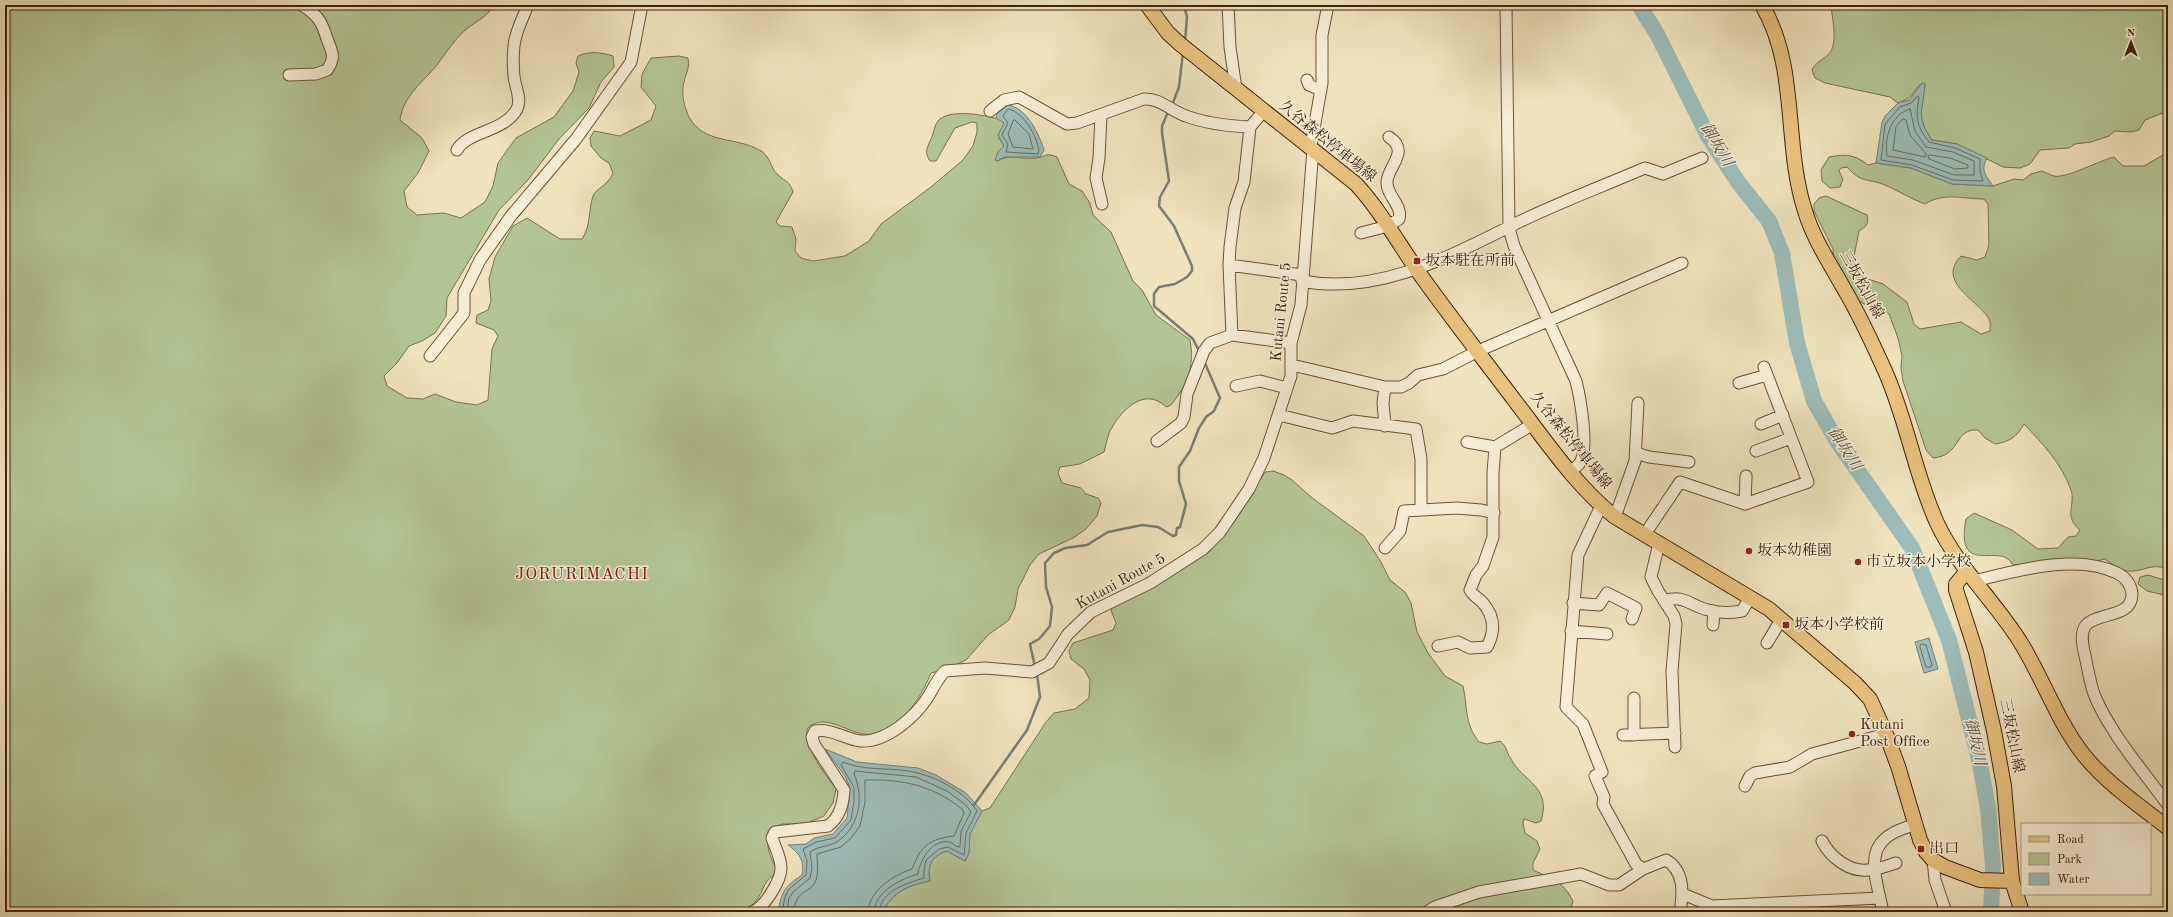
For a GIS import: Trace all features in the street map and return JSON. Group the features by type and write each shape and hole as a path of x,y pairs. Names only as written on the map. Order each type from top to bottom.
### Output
{"main road":[{"name":"久谷森松停車場線","path":"1147,5 1168,33 1180,44 1263,112 1313,149 1356,184 1377,208 1416,269 1533,424 1570,471 1601,506 1615,517 1750,598 1781,620 1855,683 1870,699 1886,734 1898,766 1914,826 1920,840 1933,860"},
{"name":"三坂松山線","path":"1762,5 1775,34 1787,77 1793,156 1806,215 1816,238 1863,323 1887,375 1936,521 1948,544 1970,577 1996,607 2021,643 2064,724 2085,756 2110,781 2168,828"},
{"name":"三坂松山線","path":"1970,577 1956,584 1956,590 1976,652 1994,731 2004,786 2009,881 2022,912"},
{"path":"1933,860 1946,867 1980,880 2009,881"}],"street":[{"path":"289,75 322,72 327,70 332,63 333,51 325,28 317,17 302,5"},
{"path":"457,150 463,141 490,130 509,118 517,109 519,100 514,76 514,45 528,5"},
{"path":"430,356 464,313 464,293 489,248 511,216 576,139 632,62 642,5"},
{"path":"1228,5 1230,47 1236,89"},
{"name":"Kutani Route 5","path":"752,912 764,905 778,881 781,868 772,838 775,832 828,826 835,821 841,808 844,790 814,744 812,737 815,731 821,730 862,741 885,735 906,721 916,711 945,671 985,668 1036,670 1049,662 1068,634 1091,612 1177,567 1203,550 1220,532 1249,489 1264,458 1279,415 1292,365 1291,343 1301,305 1313,149 1311,146 1321,90 1322,35 1328,5"},
{"path":"1506,5 1509,228 1514,246 1547,321 1576,381 1582,403 1583,455 1580,463 1570,471"},
{"path":"1307,80 1309,85 1321,90"},
{"path":"990,111 1004,100 1019,97 1067,124 1077,123 1144,99 1151,98 1184,116 1210,123 1250,127"},
{"path":"1232,335 1229,265 1235,208 1244,182 1250,127 1263,112"},
{"path":"1101,115 1099,158 1096,178 1102,204"},
{"path":"1361,233 1388,226 1398,219 1400,215 1400,210 1392,198 1387,184 1398,155 1397,146 1389,137"},
{"path":"1229,265 1302,278 1316,284 1351,284 1374,280 1416,269 1645,168 1663,174 1702,158"},
{"path":"1292,365 1386,387 1401,386 1409,383 1418,374 1443,370 1478,351 1682,263"},
{"path":"1158,441 1181,423 1184,417 1187,394 1202,355 1210,343 1232,335 1291,343"},
{"path":"1645,534 1680,482 1745,504 1808,482 1766,371 1739,383"},
{"path":"1236,386 1260,381 1287,388"},
{"path":"1385,426 1383,403 1386,387"},
{"path":"1615,517 1635,461 1638,403"},
{"path":"1279,415 1332,428 1353,421 1416,429 1421,460 1421,510"},
{"path":"1761,424 1783,416"},
{"path":"1467,442 1496,447 1533,424"},
{"path":"1756,451 1791,438"},
{"path":"1438,646 1458,642 1470,648 1476,649 1487,648 1489,645 1494,627 1493,622 1486,608 1472,595 1470,590 1489,552 1494,530 1493,473 1496,447"},
{"path":"1636,453 1649,457 1689,462"},
{"path":"1745,504 1746,476"},
{"path":"1601,506 1578,555 1573,603 1566,707 1583,724 1602,772 1595,776 1604,797 1603,804 1636,864 1643,869"},
{"path":"1385,548 1400,530 1404,511 1457,508 1481,510 1494,514"},
{"path":"1659,543 1651,577 1674,616 1676,624 1672,671 1675,747"},
{"path":"1970,577 2041,566 2079,565 2107,568 2124,577 2130,586 2132,594 2130,603 2121,611 2093,620 2087,625 2082,639 2094,693 2100,708 2168,805"},
{"path":"1573,603 1599,605 1607,593 1636,608 1632,619"},
{"path":"1664,601 1680,598 1707,610 1742,611 1750,598"},
{"path":"1713,626 1714,611"},
{"path":"1767,643 1781,620"},
{"path":"1571,631 1607,634"},
{"path":"1634,698 1628,735 1674,733"},
{"path":"1745,786 1750,776 1755,773 1790,767 1812,754 1886,734"},
{"path":"1883,912 1875,869 1878,846 1881,840 1898,829 1914,826"},
{"path":"1822,841 1832,856 1840,862 1864,870 1875,869 1896,863"},
{"path":"1933,860 1935,880 1946,912"},
{"path":"1427,912 1435,907 1479,892 1581,874 1609,885 1619,885 1643,869 1662,861 1670,863 1681,882 1683,894 1680,912"},
{"path":"1683,894 1712,906 1880,898"}],"green space":[{"path":"5,5 494,5 487,14 466,29 455,40 437,65 414,90 402,111 400,120 422,138 429,151 418,173 404,191 407,207 417,215 444,213 461,218 485,202 493,186 498,163 516,138 554,117 573,91 579,72 576,63 578,56 586,53 595,53 613,56 614,67 601,82 589,108 559,139 528,180 499,210 447,298 446,316 435,333 422,341 409,346 397,363 384,376 387,386 407,398 423,399 435,394 456,402 477,405 488,400 492,349 498,336 494,330 476,323 477,315 488,310 491,301 489,279 495,257 513,226 527,218 560,239 582,239 587,229 593,196 608,181 613,173 609,163 601,158 591,146 590,138 594,131 620,136 651,120 656,106 641,87 642,74 651,58 679,56 688,58 688,68 684,82 683,95 684,104 689,117 695,126 703,132 722,139 752,146 767,156 775,172 789,183 793,192 776,222 780,226 792,227 796,239 795,251 801,258 813,261 845,256 869,241 881,224 931,187 963,160 973,146 977,132 977,123 972,122 955,128 936,161 930,161 927,155 928,145 935,126 940,119 953,114 970,114 987,116 1001,120 1004,123 999,138 1004,146 998,152 997,161 1007,157 1031,158 1048,155 1057,157 1069,184 1082,191 1090,203 1093,215 1111,232 1133,281 1142,290 1156,315 1190,340 1191,363 1188,377 1170,406 1166,407 1158,401 1149,399 1141,400 1133,404 1113,425 1109,433 1104,452 1080,464 1060,467 1058,473 1062,483 1081,488 1086,494 1098,498 1101,503 1097,516 1086,529 1073,538 1039,554 1030,565 1018,589 1015,607 1009,620 988,635 966,660 949,668 931,673 914,705 906,715 886,730 875,734 863,734 827,722 813,724 807,729 807,737 812,753 836,789 833,803 824,816 805,824 782,824 768,831 767,841 776,868 774,875 767,881 756,902 747,908 731,912 5,912"},
{"path":"1831,5 2168,5 2168,111 2145,120 2139,130 2131,132 2115,131 2109,136 2091,142 2075,144 2069,148 2040,150 2030,164 2020,168 2003,167 1957,144 1932,140 1923,125 1921,113 1925,84 1922,83 1909,97 1898,103 1890,97 1825,83 1815,78 1812,70 1817,63 1828,55 1833,45 1834,31"},
{"path":"2168,152 2168,569 2162,567 2152,567 2137,571 2127,571 2118,568 2104,559 2094,562 2021,566 2012,564 2006,558 1998,556 1973,554 1967,548 1964,537 1966,519 1974,513 2012,530 2038,549 2058,548 2068,537 2076,536 2080,530 2072,520 2072,495 2067,480 2051,454 2024,424 2015,436 2004,442 1995,444 1985,438 1978,430 1970,431 1965,433 1948,452 1942,456 1933,458 1926,450 1903,381 1901,368 1902,356 1898,338 1889,314 1880,307 1864,304 1855,298 1834,264 1833,249 1814,211 1814,204 1819,198 1826,196 1867,215 1868,221 1866,225 1859,231 1854,257 1855,267 1865,278 1883,284 1907,302 1914,324 1920,329 1961,322 1981,334 1990,331 1990,320 1961,290 1953,274 1955,265 1961,256 1977,260 1985,257 1989,245 1988,204 1984,199 1946,197 1932,200 1925,204 1885,185 1865,180 1857,176 1847,167 1841,168 1839,171 1843,179 1840,187 1830,188 1822,181 1821,170 1829,157 1845,155 1854,157 1868,165 1876,163 1911,168 1952,184 1993,186 2014,179 2023,180 2031,174 2042,171 2054,176 2066,175 2114,157 2123,166 2144,166"},
{"path":"1273,471 1292,480 1311,497 1364,536 1381,562 1390,580 1405,592 1411,603 1417,632 1428,653 1445,676 1463,686 1467,715 1474,735 1479,742 1487,744 1500,741 1516,767 1539,792 1543,809 1541,821 1536,823 1524,819 1523,823 1525,833 1537,841 1540,849 1533,863 1533,870 1561,884 1573,901 1570,912 882,912 891,899 902,890 930,881 929,871 931,862 937,856 947,851 965,861 969,853 969,834 982,811 990,808 1046,722 1054,713 1075,709 1089,698 1090,680 1084,669 1071,659 1069,651 1073,643 1113,630 1116,623 1111,610 1114,603 1209,552 1240,513 1265,472"},
{"path":"2148,575 2168,581 2168,596 2147,591 2138,584 2140,577"}],"water":[{"path":"1922,83 1925,84 1921,113 1923,125 1932,140 1957,144 1987,158 1984,169 1986,176 1993,186 1952,184 1911,168 1876,163 1882,122 1885,116 1898,103 1909,100"},
{"path":"1008,105 1021,111 1031,123 1044,150 1040,157 1005,157 997,161 995,160 998,152 1004,146 998,135 1004,123 996,118 997,114"},
{"path":"1929,638 1938,669 1924,673 1915,642"},
{"path":"825,749 857,762 918,768 936,775 966,793 982,811 970,834 969,853 965,861 947,851 937,856 931,862 929,871 930,881 902,890 891,899 882,912 778,912 785,890 791,883 802,875 803,870 800,857 788,845 806,844 814,838 833,834 847,818 850,788 845,776"}],"waterway":[{"path":"1184,5 1187,17 1185,41"},
{"name":"御坂川","path":"1639,5 1657,34 1708,136 1738,182 1769,221 1782,253 1797,343 1814,401 1837,441 1912,548 1949,640 1979,759 1988,808 1993,866 1991,912"},
{"path":"1172,105 1179,87 1183,52"},
{"path":"1168,112 1162,126 1162,133 1169,181 1160,197 1159,206 1174,226 1192,266 1192,271 1187,277 1175,284 1159,287 1154,294 1154,306 1193,339 1200,353"},
{"path":"1035,667 1030,644 1039,639 1050,626 1052,607 1046,587 1045,563 1054,553 1065,548 1087,545 1108,532 1142,525 1158,527 1173,536 1176,535 1177,528 1180,527 1186,504 1179,481 1179,467 1190,451 1199,428 1206,417 1214,411 1220,398 1204,361"},
{"path":"974,805 1027,730 1040,697 1037,674"}],"place":[{"name":"坂本駐在所前","path":"1417,261"},
{"name":"坂本幼稚園","path":"1749,551"},
{"name":"市立坂本小学校","path":"1858,562"},
{"name":"坂本小学校前","path":"1786,625"},
{"name":"Kutani Post Office","path":"1852,734"},
{"name":"出口","path":"1921,849"}],"district":[{"name":"JORURIMACHI","path":"582,574"}]}
